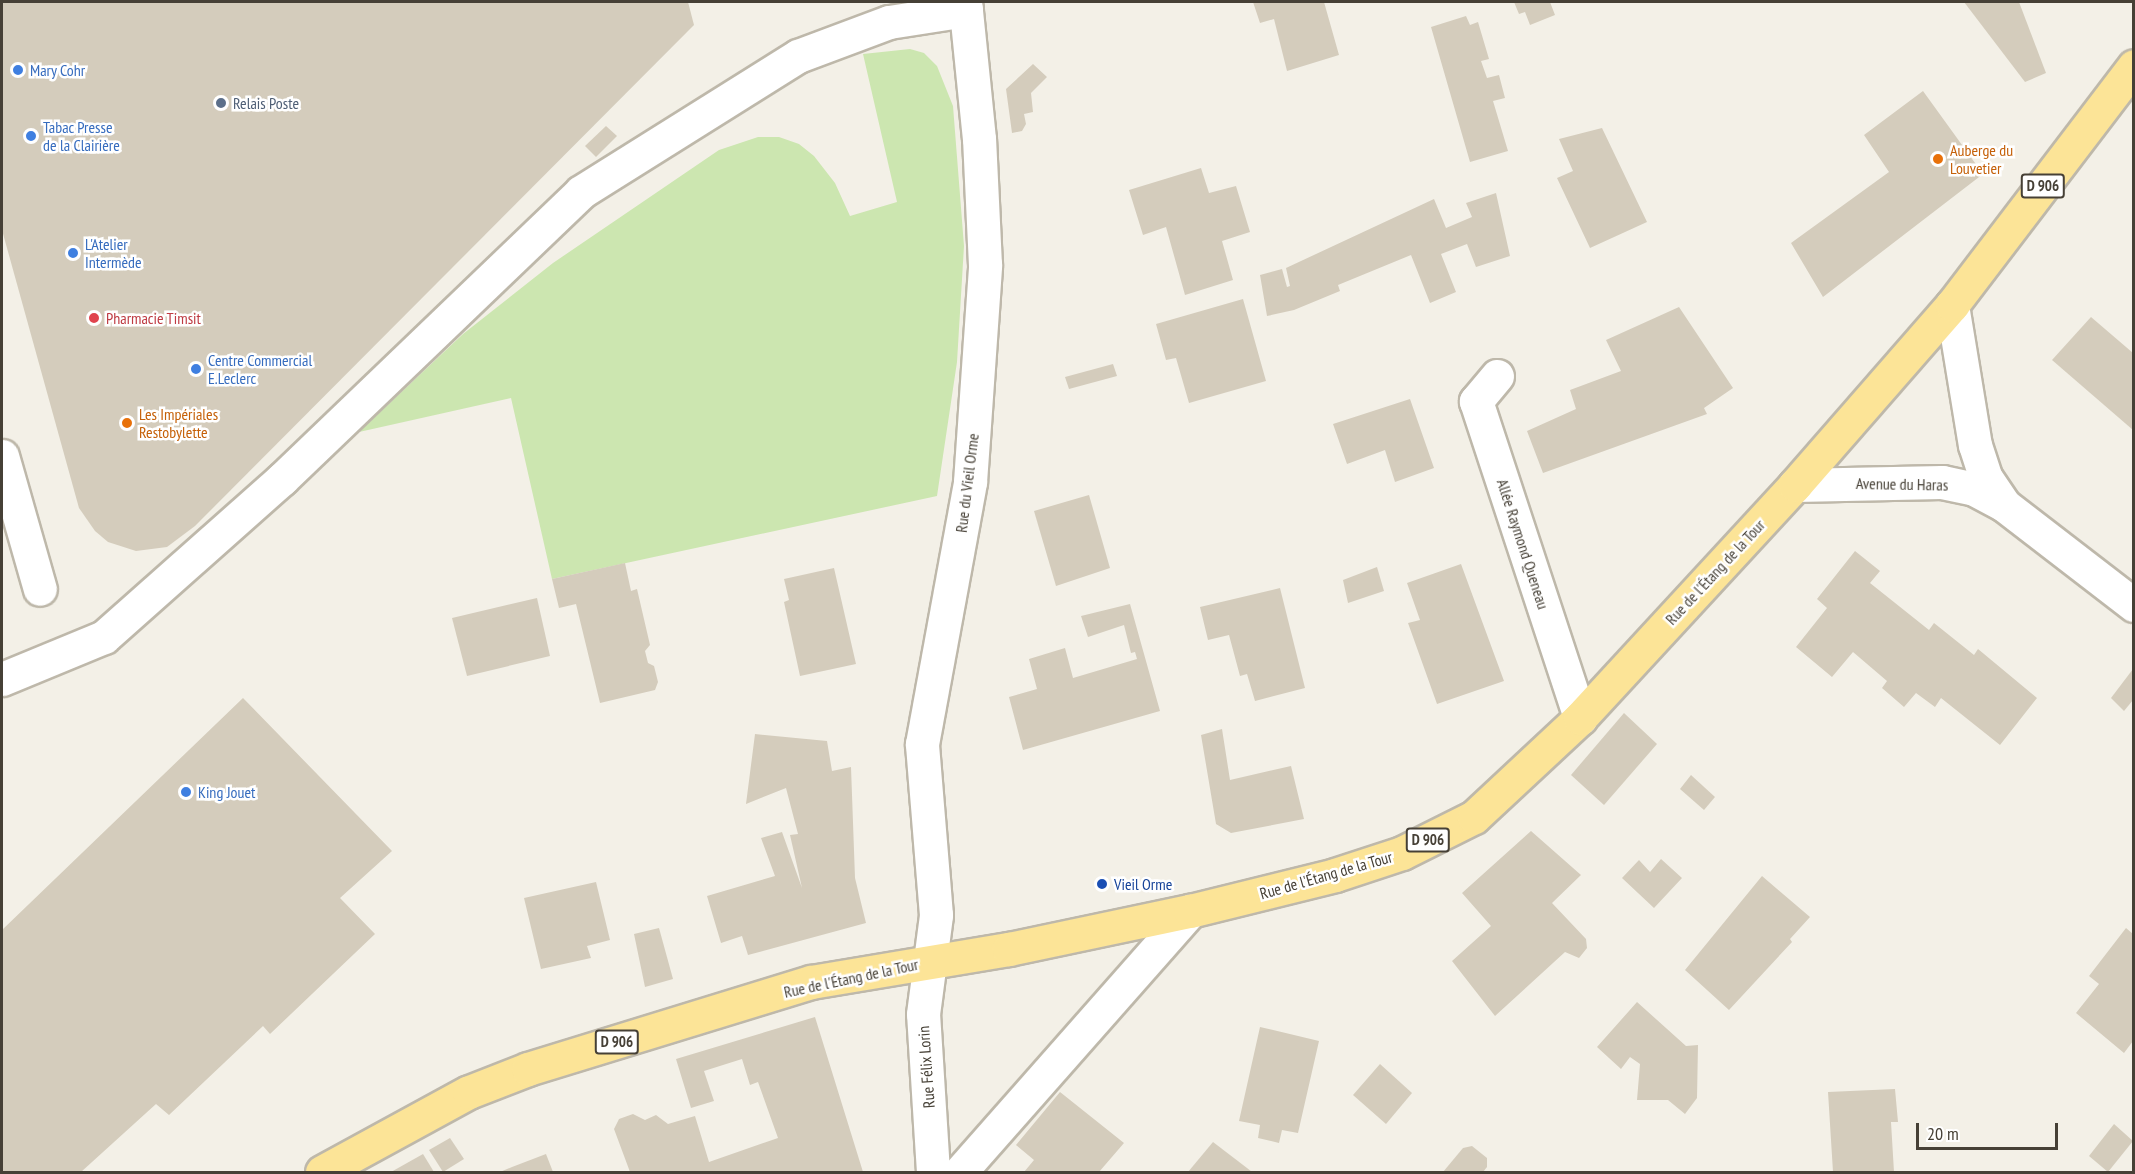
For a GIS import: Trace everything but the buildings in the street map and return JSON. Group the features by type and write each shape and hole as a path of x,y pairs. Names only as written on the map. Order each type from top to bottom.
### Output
{"main road":[{"name":"Rue de l'Étang de la Tour","path":"322,1173 469,1092 528,1069 811,982 930,962 1190,911 1335,875 1402,853 1474,817 1580,718 1795,485 1952,305 2133,66"}],"street":[{"path":"2,679 104,637 282,479 581,192 798,56 889,22 966,6"},
{"name":"Rue du Vieil Orme","path":"930,962 936,915 922,744 970,482 985,265 966,6"},
{"name":"Avenue du Haras","path":"1952,305 1975,445 1986,478 2004,505"},
{"name":"Allée Raymond Queneau","path":"1497,376 1476,401 1580,718"},
{"path":"2,456 40,589"},
{"name":"Avenue du Haras","path":"1795,485 1942,482 1974,489 2004,505 2133,605"},
{"path":"960,1173 1190,911"},
{"name":"Rue Félix Lorin","path":"930,962 923,1014 933,1173"}],"green space":[{"path":"910,49 924,53 937,66 953,106 964,246 957,362 937,496 552,579 511,398 359,432 463,334 553,263 719,150 758,137 779,137 799,144 814,156 835,183 850,216 897,202 863,54"}],"place":[{"name":"Mary Cohr","path":"18,70"},
{"name":"Relais Poste","path":"221,103"},
{"name":"Tabac Presse de la Clairière","path":"31,136"},
{"name":"Auberge du Louvetier","path":"1938,159"},
{"name":"L'Atelier Intermède","path":"73,253"},
{"name":"Pharmacie Timsit","path":"94,318"},
{"name":"Centre Commercial E.Leclerc","path":"196,369"},
{"name":"Les Impériales Restobylette","path":"127,423"},
{"name":"King Jouet","path":"186,792"},
{"name":"Vieil Orme","path":"1102,884"}]}
